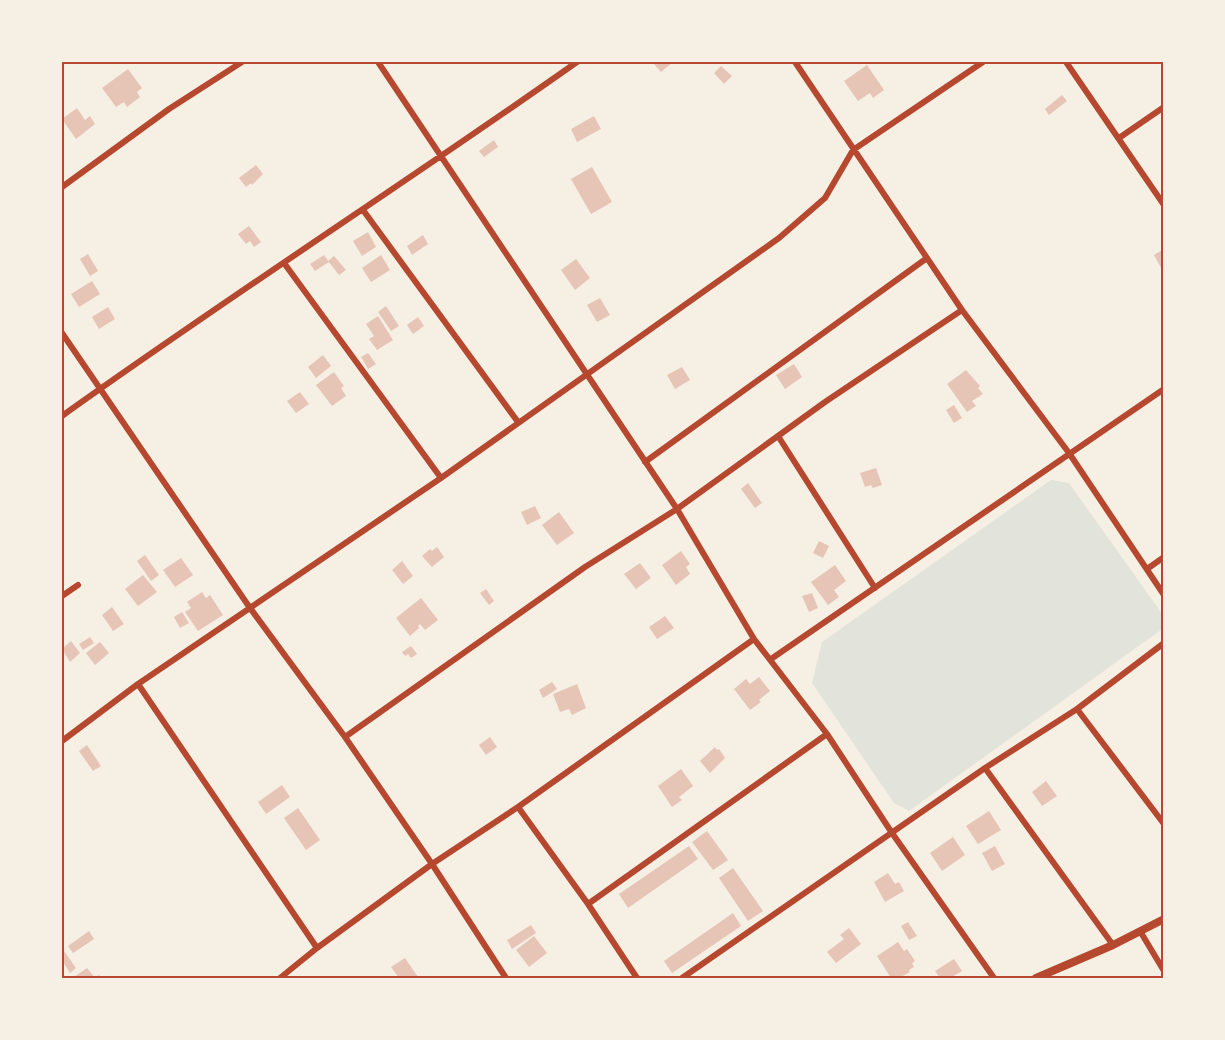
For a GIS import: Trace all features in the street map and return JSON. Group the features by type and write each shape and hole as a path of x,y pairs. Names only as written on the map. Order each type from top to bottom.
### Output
{"street":[{"path":"62,187 170,109 242,62"},
{"path":"378,62 676,509 754,639 827,734 994,978"},
{"path":"62,416 284,262 442,157 577,62"},
{"path":"795,62 962,310 1069,453 1164,595"},
{"path":"62,741 138,684 441,478 779,238 825,198 853,150 983,62"},
{"path":"1066,62 1164,205"},
{"path":"1119,138 1164,107"},
{"path":"363,210 518,422"},
{"path":"645,462 927,258"},
{"path":"284,262 441,478"},
{"path":"345,737 585,567 676,509 962,310"},
{"path":"62,333 250,608 345,737 506,978"},
{"path":"771,659 1164,389"},
{"path":"778,436 875,588"},
{"path":"1146,569 1164,556"},
{"path":"62,596 78,585"},
{"path":"280,978 317,948 432,864 518,807 754,639"},
{"path":"682,978 985,768 1077,709 1164,644"},
{"path":"138,684 317,948"},
{"path":"1077,709 1164,824"},
{"path":"588,904 827,734"},
{"path":"985,768 1113,945"},
{"path":"518,807 588,904 637,978"},
{"path":"1036,978 1113,945 1164,919"},
{"path":"1140,931 1164,970"}],"shaded area":[{"path":"1051,480 1069,483 1163,615 1161,630 909,811 894,803 812,683 822,642"}],"building":[{"path":"673,62 661,72 654,64"},
{"path":"867,65 884,90 873,98 870,93 858,101 844,81"},
{"path":"721,66 732,76 724,84 714,73"},
{"path":"128,69 142,88 137,92 140,97 127,107 124,102 116,107 102,88"},
{"path":"1062,95 1067,101 1049,115 1045,109"},
{"path":"77,108 85,120 90,116 95,124 76,139 62,119"},
{"path":"594,116 601,129 577,142 571,129"},
{"path":"494,140 498,147 484,157 479,151"},
{"path":"256,165 263,174 252,185 251,183 246,187 239,178"},
{"path":"592,167 612,202 591,214 571,179"},
{"path":"249,226 261,242 254,247 250,241 246,244 238,234"},
{"path":"368,232 376,247 362,256 353,241"},
{"path":"423,235 428,244 412,255 407,246"},
{"path":"1164,249 1164,273 1154,255"},
{"path":"88,254 98,271 90,276 80,259"},
{"path":"324,255 329,262 315,271 310,264"},
{"path":"381,255 390,270 371,282 362,268"},
{"path":"334,256 346,270 339,275 328,261"},
{"path":"576,259 590,278 575,290 561,270"},
{"path":"92,281 100,294 79,307 71,294"},
{"path":"600,298 610,315 597,322 587,305"},
{"path":"386,306 399,326 391,331 378,312"},
{"path":"108,307 115,319 99,329 92,317"},
{"path":"378,316 393,340 377,350 369,339 374,336 366,324"},
{"path":"418,317 424,326 413,334 407,325"},
{"path":"368,353 376,364 368,369 361,357"},
{"path":"323,355 331,366 316,378 308,367"},
{"path":"794,364 802,377 785,389 776,375"},
{"path":"682,367 690,380 675,389 667,375"},
{"path":"966,370 980,386 978,388 983,394 972,401 976,406 967,412 947,384"},
{"path":"334,372 344,386 341,388 346,396 332,406 316,385"},
{"path":"300,392 309,404 296,413 287,401"},
{"path":"954,405 962,418 954,423 946,410"},
{"path":"876,468 882,485 873,488 871,485 865,487 860,473"},
{"path":"748,483 762,503 755,508 741,489"},
{"path":"535,506 541,518 527,525 521,512"},
{"path":"559,512 574,533 557,545 542,525"},
{"path":"819,541 829,546 823,558 813,553"},
{"path":"437,547 444,557 432,567 422,556 430,549 432,551"},
{"path":"681,551 690,564 686,567 690,574 676,585 662,565"},
{"path":"145,555 159,575 151,581 137,561"},
{"path":"181,558 193,575 175,587 163,570"},
{"path":"402,561 413,576 403,584 392,570"},
{"path":"640,563 651,578 636,589 624,574"},
{"path":"835,565 846,581 834,590 839,597 828,605 811,582"},
{"path":"143,575 157,592 138,606 125,589"},
{"path":"486,589 494,601 489,605 480,593"},
{"path":"202,592 206,598 210,595 223,615 198,631 185,612 191,608 187,602"},
{"path":"812,593 818,608 809,612 802,596"},
{"path":"421,598 438,620 425,630 420,624 410,636 396,618"},
{"path":"112,607 124,624 113,631 102,615"},
{"path":"182,612 189,623 180,628 174,617"},
{"path":"665,616 674,628 657,639 649,627"},
{"path":"90,637 94,643 83,650 79,644"},
{"path":"71,641 80,653 70,662 62,649"},
{"path":"100,642 109,653 95,665 86,653"},
{"path":"411,646 417,654 411,658 402,652"},
{"path":"759,677 770,691 750,710 734,689 746,679 750,684"},
{"path":"552,682 557,689 543,698 539,690"},
{"path":"577,684 586,708 572,715 569,709 560,712 553,694"},
{"path":"490,737 497,747 486,755 479,745"},
{"path":"87,745 101,766 93,771 79,751"},
{"path":"715,747 725,758 710,773 700,761"},
{"path":"681,769 693,786 679,797 682,800 672,807 658,786"},
{"path":"1046,781 1057,796 1042,806 1032,792"},
{"path":"282,785 290,797 266,814 258,802"},
{"path":"298,808 320,840 306,850 284,818"},
{"path":"989,811 1001,830 978,844 966,826"},
{"path":"707,831 728,860 713,870 692,842"},
{"path":"953,837 965,855 942,871 930,853"},
{"path":"689,846 698,859 628,908 619,894"},
{"path":"995,846 1005,864 992,871 982,853"},
{"path":"733,868 763,911 748,921 719,878"},
{"path":"888,873 895,884 899,882 904,891 885,902 874,882"},
{"path":"733,913 741,926 672,973 664,961"},
{"path":"908,922 917,936 909,940 901,926"},
{"path":"531,925 536,933 512,949 507,940"},
{"path":"849,928 861,944 836,963 827,952 844,939 840,935"},
{"path":"89,931 94,939 73,953 68,946"},
{"path":"534,936 547,953 529,967 516,950"},
{"path":"898,942 904,951 907,949 915,961 912,963 914,967 899,978 891,978 877,956"},
{"path":"64,951 76,968 70,973 62,960"},
{"path":"405,958 418,977 399,978 391,967"},
{"path":"954,959 962,971 950,978 940,978 935,971"},
{"path":"87,968 95,978 74,977"}]}
